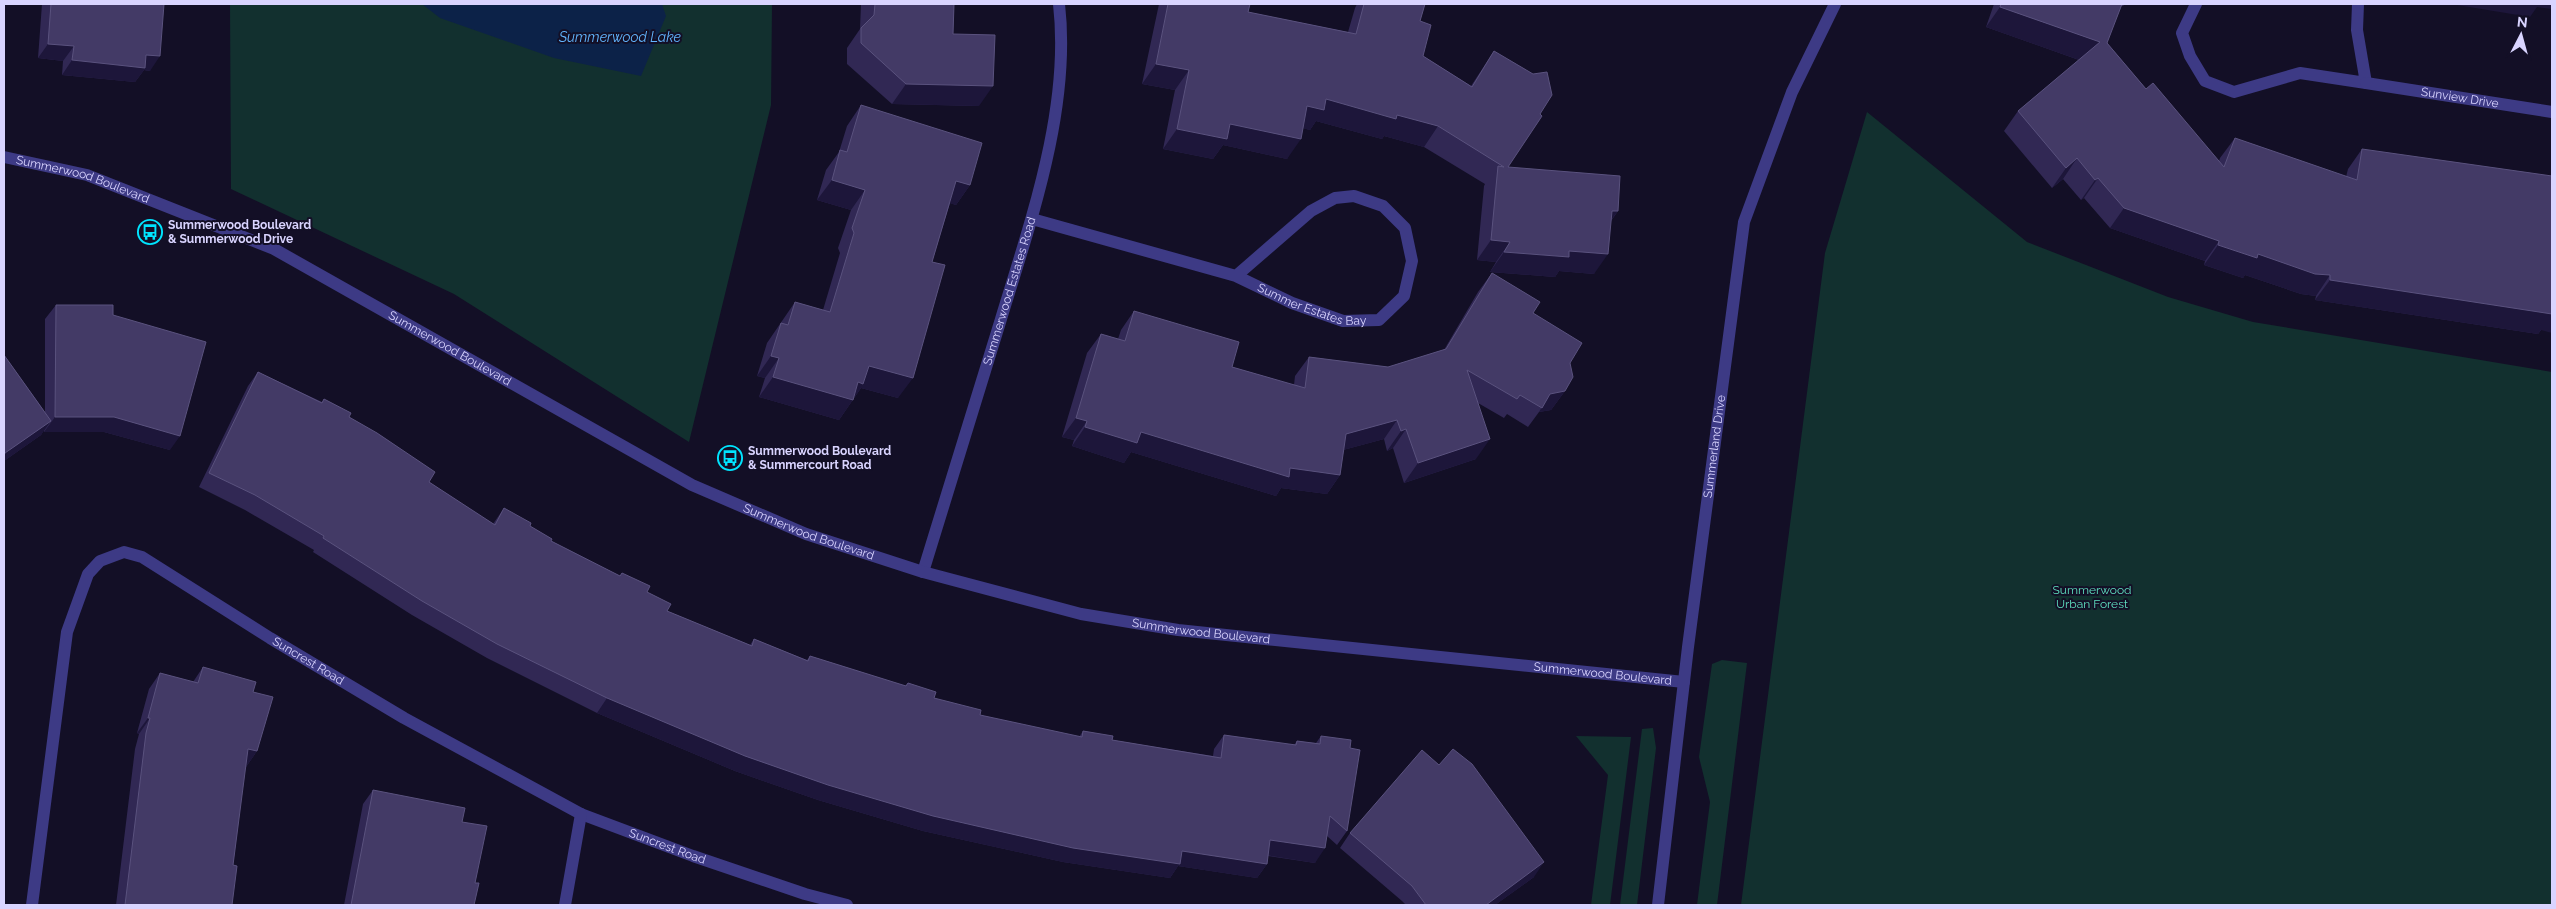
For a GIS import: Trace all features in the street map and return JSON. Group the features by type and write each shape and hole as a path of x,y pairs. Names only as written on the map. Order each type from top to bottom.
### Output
{"street":[{"name":"Summerwood Estates Road","path":"923,572 1032,219 1056,104 1060,57 1059,4"},
{"name":"Summerland Drive","path":"1658,905 1684,682 1744,222 1792,92 1835,4"},
{"name":"Sunview Drive","path":"2196,4 2182,34 2190,56 2205,81 2234,92 2300,74 2552,112"},
{"path":"2358,4 2358,30 2366,83"},
{"name":"Summerwood Boulevard","path":"4,157 87,175 274,249 692,485 806,534 923,572 1081,614 1178,630 1684,682"},
{"name":"Summer Estates Bay","path":"1032,219 1236,276 1292,303 1343,321 1379,320 1404,296 1412,261 1405,228 1383,206 1354,196 1334,198 1311,211 1236,276"},
{"name":"Suncrest Road","path":"32,905 67,632 88,574 100,561 124,552 142,557 270,638 404,718 581,814 693,856 805,894 847,905"},
{"path":"565,905 581,814"}],"green space":[{"path":"230,4 772,4 771,105 689,442 454,294 231,189"},
{"name":"Summerwood Urban Forest","path":"1867,112 2027,242 2168,297 2253,322 2552,372 2552,905 1741,905 1825,253"},
{"path":"1722,660 1747,663 1717,905 1697,905 1710,802 1699,757 1712,664"},
{"path":"1653,728 1656,748 1637,905 1620,905 1642,729"},
{"path":"1576,736 1631,737 1610,905 1591,905 1608,775"}],"water":[{"name":"Summerwood Lake","path":"422,4 662,4 666,16 641,76 554,58 440,18"}],"building":[{"path":"51,4 164,4 160,56 146,55 145,68 72,60 74,46 48,44"},
{"path":"875,4 954,4 953,34 995,35 993,86 906,84 861,43 861,28 874,15"},
{"path":"1168,4 1250,4 1248,12 1356,34 1364,4 1425,4 1420,21 1431,25 1423,56 1472,87 1494,51 1533,74 1547,72 1552,95 1540,114 1542,116 1508,167 1620,176 1618,211 1612,211 1608,254 1569,251 1569,257 1504,252 1510,242 1491,240 1498,166 1504,167 1438,126 1397,115 1396,119 1326,99 1324,110 1307,106 1301,139 1230,124 1227,139 1177,129 1189,70 1156,64"},
{"path":"2001,4 2122,4 2107,43 2146,89 2153,83 2224,167 2235,138 2357,180 2362,149 2552,176 2552,314 2330,280 2330,275 2315,274 2258,254 2257,258 2218,245 2219,241 2124,208 2098,178 2095,180 2077,158 2066,168 2018,111 2100,42 2000,7"},
{"path":"861,105 982,143 970,185 956,181 932,262 945,265 913,378 869,366 863,384 858,382 853,400 773,377 779,358 771,356 781,323 788,325 795,302 830,312 854,233 852,228 865,190 832,180 840,150 847,152"},
{"path":"1492,273 1540,302 1533,313 1582,343 1570,363 1573,377 1565,391 1550,394 1542,408 1520,395 1517,399 1467,370 1490,439 1418,463 1406,429 1401,431 1397,420 1346,434 1340,475 1290,468 1289,477 1141,432 1137,443 1085,427 1087,421 1076,418 1101,334 1125,341 1134,311 1239,342 1232,367 1305,388 1309,357 1388,367 1446,349"},
{"path":"56,305 113,305 113,315 206,342 180,436 114,417 55,417"},
{"path":"4,355 51,421 4,455"},
{"path":"258,372 322,403 324,399 351,413 349,417 377,433 435,472 429,482 495,525 504,508 531,523 530,526 552,539 551,541 620,576 622,573 650,586 647,592 671,604 667,611 752,646 754,639 808,661 810,656 906,686 908,683 936,692 934,698 981,710 980,715 1082,737 1083,731 1113,736 1112,740 1221,758 1224,735 1296,745 1297,741 1320,744 1321,736 1351,740 1350,748 1360,750 1347,831 1330,816 1325,848 1270,840 1267,864 1182,851 1180,864 1073,848 933,816 828,785 745,756 607,698 497,644 422,601 323,538 324,536 255,495 209,473"},
{"path":"203,667 256,682 253,692 273,697 257,751 248,749 233,865 237,866 232,905 125,905 146,733 150,718 148,718 160,673 198,683"},
{"path":"1453,749 1472,764 1544,862 1486,905 1426,905 1412,886 1350,833 1422,750 1439,765"},
{"path":"373,790 465,808 462,822 487,826 475,883 479,883 474,905 351,905"}],"place":[{"name":"Summerwood Boulevard & Summerwood Drive","path":"150,232"},
{"name":"Summerwood Boulevard & Summercourt Road","path":"730,458"}]}
